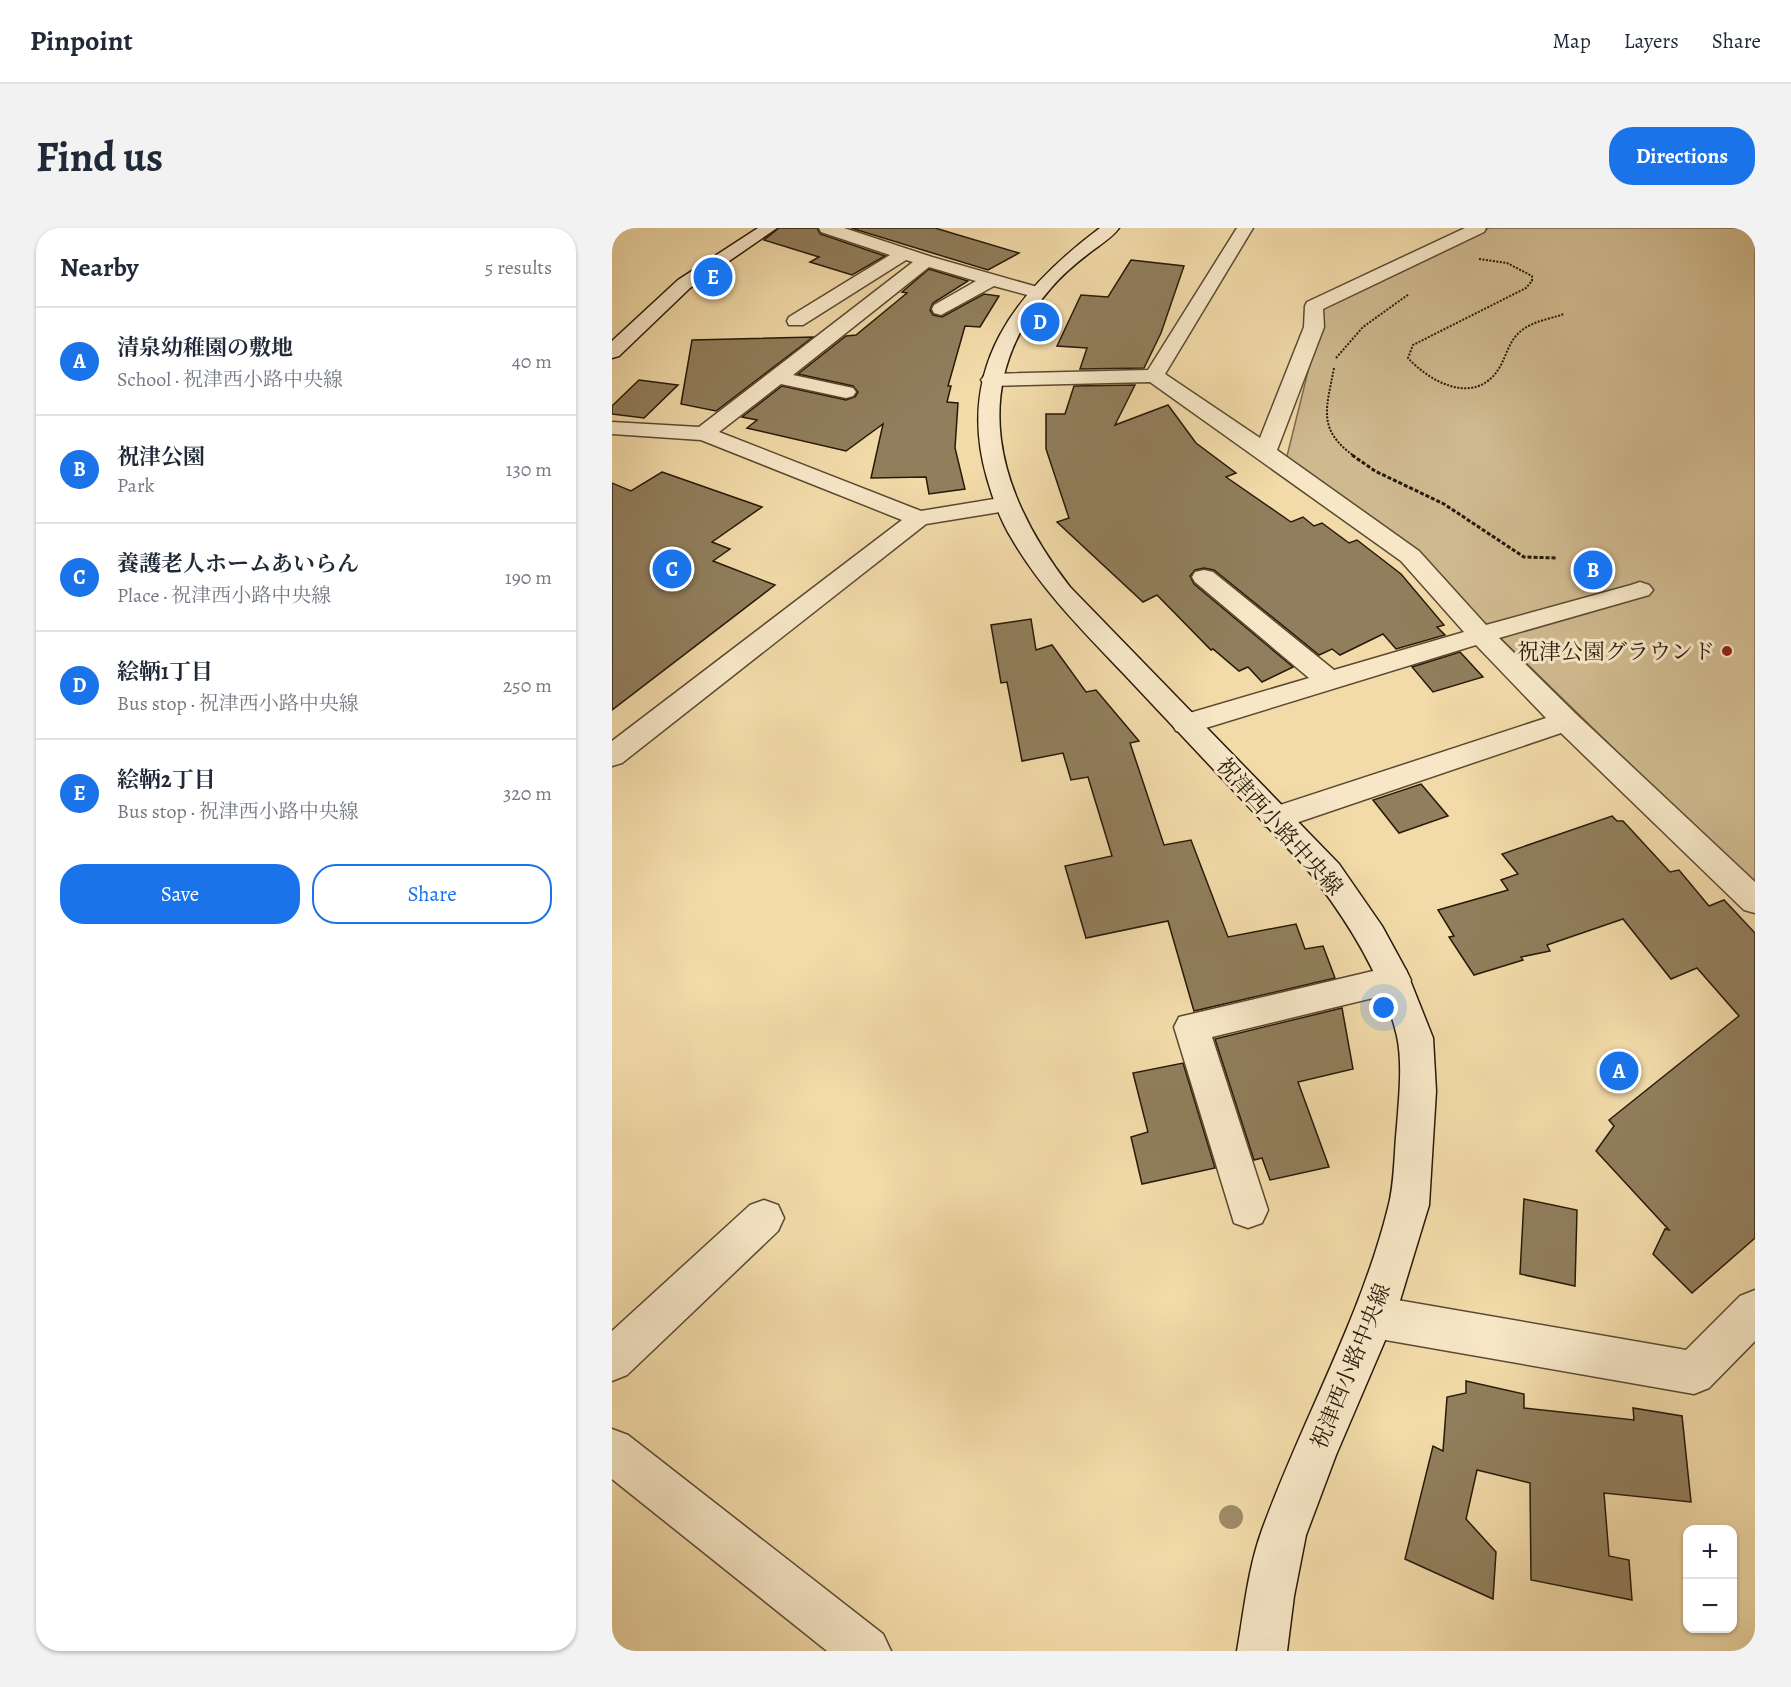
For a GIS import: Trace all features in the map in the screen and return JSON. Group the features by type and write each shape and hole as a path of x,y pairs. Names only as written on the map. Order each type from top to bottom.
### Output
{"street":[{"path":"612,352 684,284 769,228"},
{"name":"祝津西小路中央線","path":"1111,228 1076,252 1035,292 1011,328 991,380 988,429 993,460 1006,504 1031,553 1061,592 1328,872 1370,934 1394,981 1415,1038 1418,1090 1409,1205 1374,1317 1315,1452 1283,1535 1270,1596 1262,1651"},
{"path":"1154,376 1245,228"},
{"path":"1265,452 1314,327 1314,306 1478,228"},
{"path":"839,229 904,254 1035,292"},
{"path":"796,321 904,254"},
{"path":"704,434 926,261"},
{"path":"941,309 991,280"},
{"path":"815,309 847,322"},
{"path":"991,380 1154,376 1410,556 1480,635 1566,721 1755,901"},
{"path":"776,377 846,392"},
{"path":"612,428 704,434 919,518"},
{"path":"612,756 919,518 1006,504"},
{"path":"1204,578 1330,681"},
{"path":"1186,724 1480,635 1640,590"},
{"path":"1276,818 1566,721"},
{"path":"1248,1210 1191,1027 1394,981"},
{"path":"612,1360 764,1218"},
{"path":"1374,1317 1694,1373 1755,1311"},
{"path":"612,1451 866,1651"}],"path":[{"path":"1476,260 1493,260 1516,266 1532,276 1532,281 1526,288 1413,345 1409,350 1408,358 1427,376 1444,386 1459,388 1476,387 1488,382 1497,373 1509,345 1523,330 1564,314"},
{"path":"1412,291 1363,327 1335,359 1325,416 1332,435 1348,452 1375,471 1444,504 1524,557 1557,558"}],"shaded area":[{"path":"1489,228 1755,228 1755,886 1452,591 1286,460 1324,307"}],"building":[{"path":"779,228 817,228 820,234 885,256 852,275 810,262 819,257 764,240"},
{"path":"851,228 935,228 1019,253 988,270"},
{"path":"1131,260 1184,266 1161,333 1144,368 1080,369 1087,348 1057,346 1081,295 1108,297"},
{"path":"929,269 968,281 933,303 930,310 933,315 942,317 984,294 999,296 980,327 965,326 948,386 951,386 947,402 958,403 955,448 965,489 929,494 926,477 871,478 883,424 846,451 747,428 757,420 742,417 782,386 846,400 855,397 858,392 853,386 798,374 846,336 856,335 907,293 902,292"},
{"path":"813,337 716,411 681,404 692,340"},
{"path":"639,380 678,385 644,418 612,414 612,406"},
{"path":"1135,385 1115,425 1168,405 1196,443 1236,473 1226,477 1291,522 1303,517 1314,526 1322,523 1349,543 1357,540 1401,574 1444,625 1437,627 1445,635 1396,649 1383,634 1340,655 1332,649 1319,655 1214,570 1204,568 1195,570 1190,576 1194,584 1293,667 1262,682 1248,667 1239,671 1213,649 1211,650 1157,595 1143,602 1057,522 1069,518 1046,449 1046,414 1065,414 1074,386"},
{"path":"662,472 762,507 712,542 730,549 713,561 775,585 612,710 612,483 631,491"},
{"path":"1031,619 1036,650 1052,645 1086,692 1096,690 1139,741 1130,743 1164,845 1191,840 1228,937 1296,924 1305,949 1323,946 1335,978 1194,1011 1168,921 1086,938 1065,866 1112,856 1088,777 1071,780 1063,753 1022,761 1007,682 1001,683 991,625"},
{"path":"1460,652 1483,677 1433,692 1412,667"},
{"path":"1421,784 1448,816 1399,833 1373,800"},
{"path":"1612,816 1617,821 1623,821 1670,872 1679,870 1709,906 1724,900 1755,933 1755,1238 1692,1293 1653,1254 1665,1229 1669,1230 1596,1151 1614,1126 1609,1120 1739,1016 1697,968 1671,979 1623,919 1547,945 1550,951 1521,957 1523,960 1474,975 1449,937 1454,936 1438,910 1508,890 1501,880 1518,874 1502,854"},
{"path":"1342,1008 1353,1069 1298,1082 1329,1167 1270,1180 1262,1158 1254,1160 1215,1039"},
{"path":"1183,1063 1215,1168 1142,1184 1131,1137 1148,1132 1133,1073"},
{"path":"1524,1199 1577,1210 1575,1286 1520,1274"},
{"path":"1466,1381 1524,1394 1524,1408 1634,1420 1633,1408 1682,1416 1691,1502 1604,1493 1609,1556 1629,1560 1632,1600 1531,1580 1530,1483 1477,1470 1466,1519 1496,1552 1493,1599 1405,1559 1433,1446 1443,1451 1447,1397 1466,1393"}],"place":[{"name":"絵鞆2丁目","path":"713,277"},
{"name":"絵鞆1丁目","path":"1040,322"},
{"name":"養護老人ホームあいらん","path":"672,569"},
{"name":"祝津公園","path":"1593,570"},
{"name":"祝津公園グラウンド","path":"1727,651"},
{"name":"清泉幼稚園の敷地","path":"1619,1071"}]}
